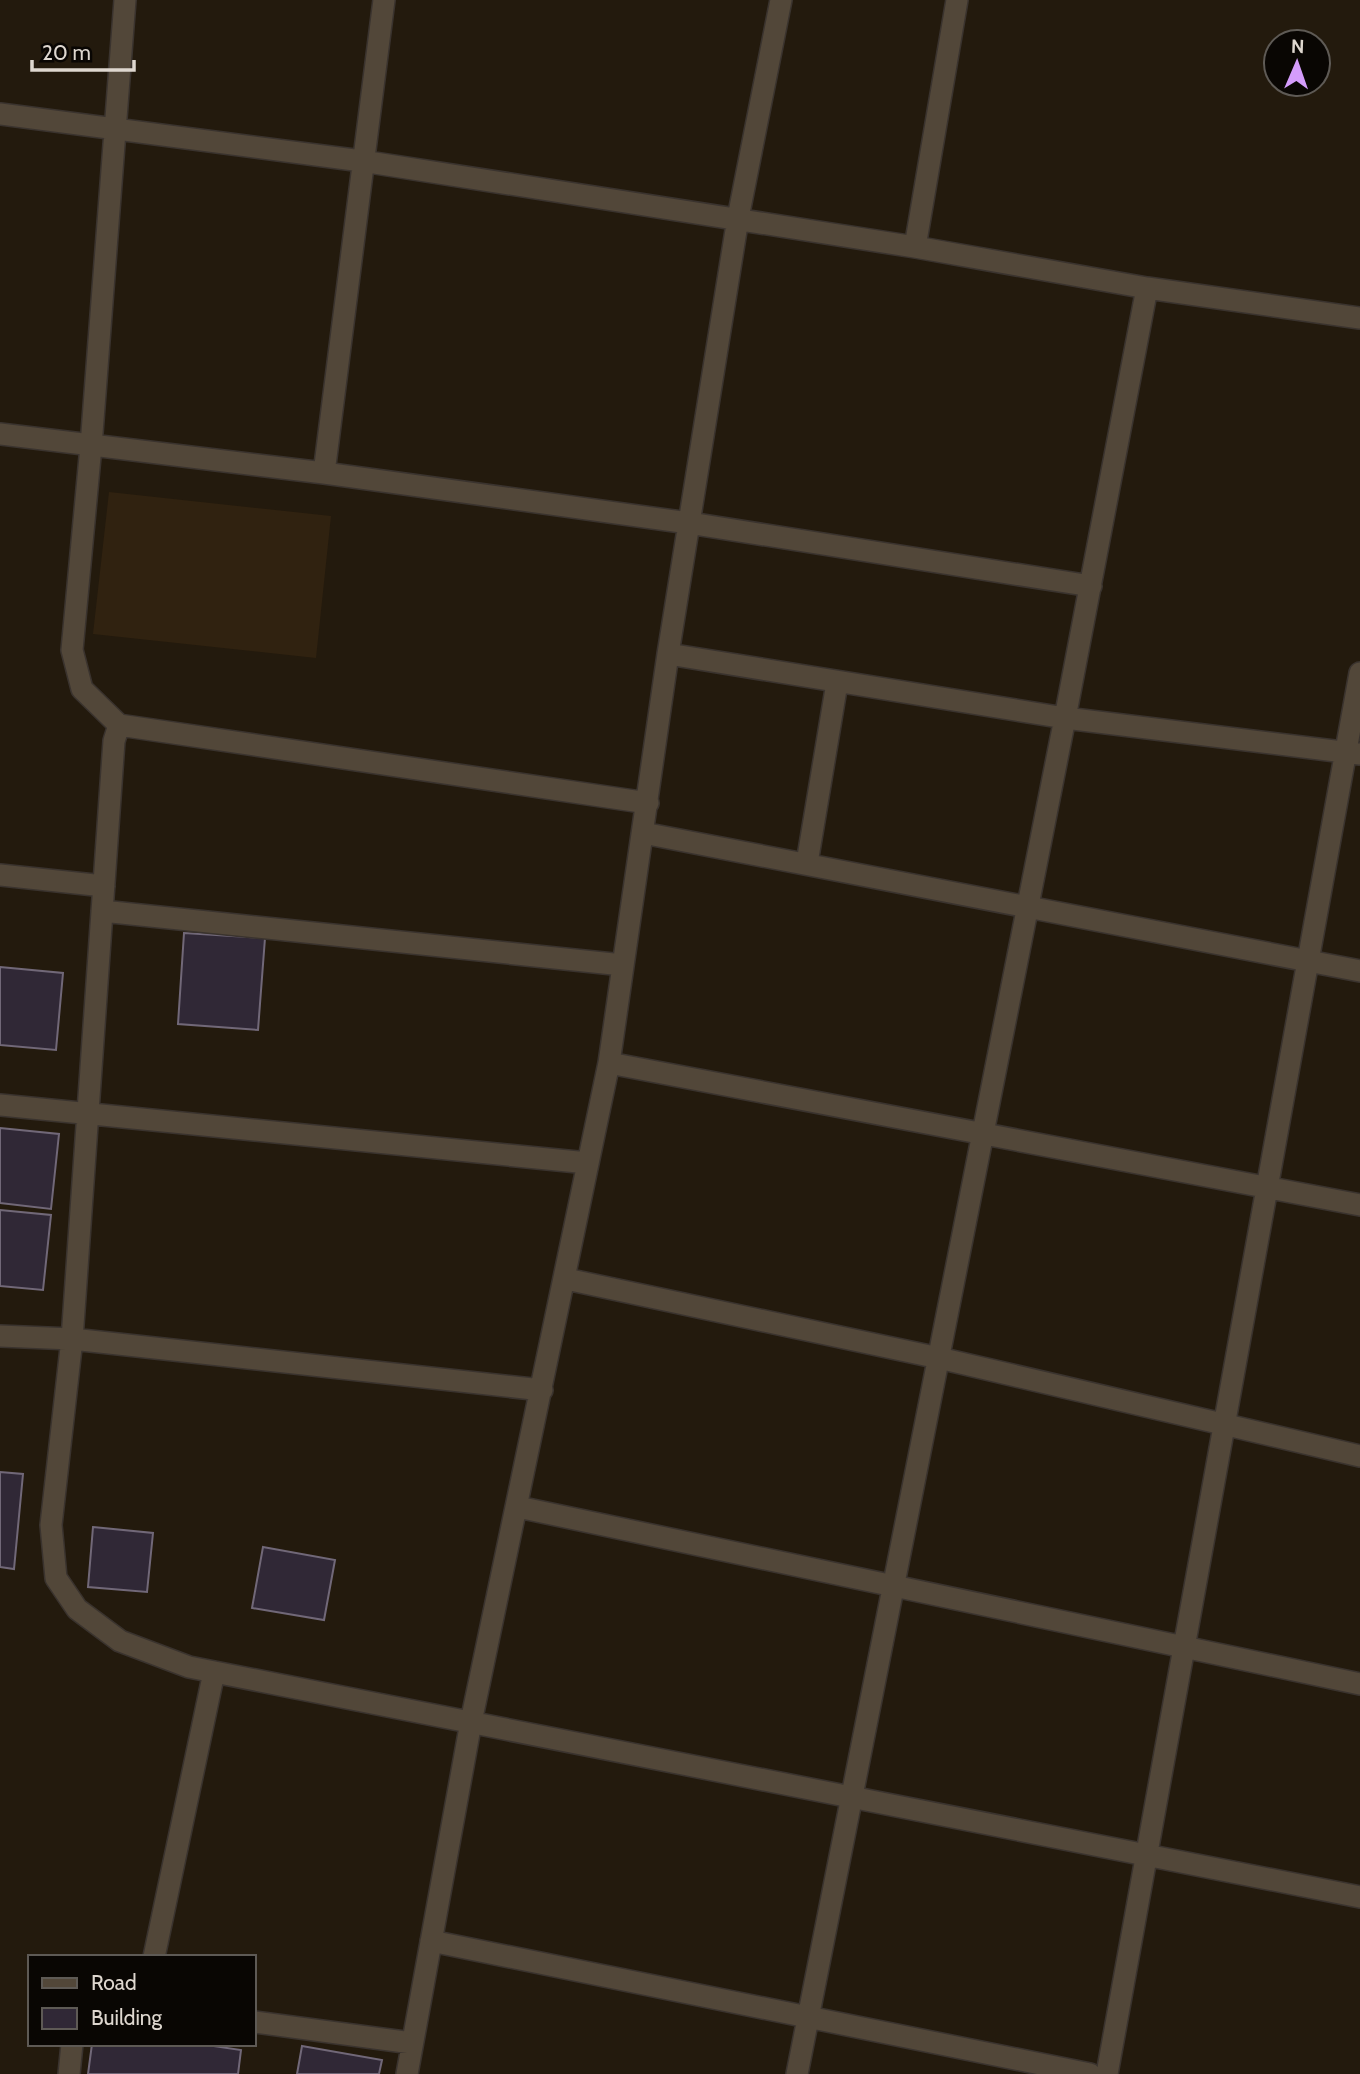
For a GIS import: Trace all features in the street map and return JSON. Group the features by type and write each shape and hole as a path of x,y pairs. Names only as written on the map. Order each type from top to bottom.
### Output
{"street":[{"path":"125,0 113,128 91,446 72,650 82,689 119,725 648,803"},
{"path":"324,472 384,0"},
{"path":"407,2074 471,1722 609,1063 668,654 738,218 781,0"},
{"path":"915,247 957,0"},
{"path":"0,114 362,161 738,218 1147,288 1360,318"},
{"path":"797,2074 1066,718 1147,288"},
{"path":"0,434 324,472 689,523 1091,586"},
{"path":"668,654 1066,718 1352,753"},
{"path":"1107,2074 1267,1185 1352,753 1360,673"},
{"path":"807,863 837,683"},
{"path":"119,725 114,741 72,1339 51,1524 56,1578 77,1609 120,1641 189,1667 1148,1853 1360,1897"},
{"path":"643,833 1360,971"},
{"path":"0,875 104,886"},
{"path":"102,911 623,965"},
{"path":"609,1063 983,1135 1267,1185 1360,1205"},
{"path":"0,1105 589,1163"},
{"path":"565,1279 939,1358 1360,1456"},
{"path":"0,1336 72,1339 542,1390"},
{"path":"517,1507 894,1584 1185,1649 1360,1684"},
{"path":"154,1955 214,1672"},
{"path":"431,1941 1090,2074"},
{"path":"256,2022 412,2043"},
{"path":"69,2074 72,2046"}],"shaded area":[{"path":"109,492 331,516 316,658 93,634"}],"building":[{"path":"184,933 265,938 258,1030 178,1024"},
{"path":"0,967 63,973 56,1050 0,1045"},
{"path":"0,1128 59,1134 51,1209 0,1203"},
{"path":"0,1210 51,1215 43,1290 0,1286"},
{"path":"0,1472 23,1474 14,1569 0,1567"},
{"path":"93,1527 153,1533 147,1592 88,1587"},
{"path":"263,1547 335,1560 324,1620 252,1608"},
{"path":"92,2046 214,2046 241,2050 238,2074 88,2074"},
{"path":"302,2046 382,2060 379,2074 297,2074"}]}
